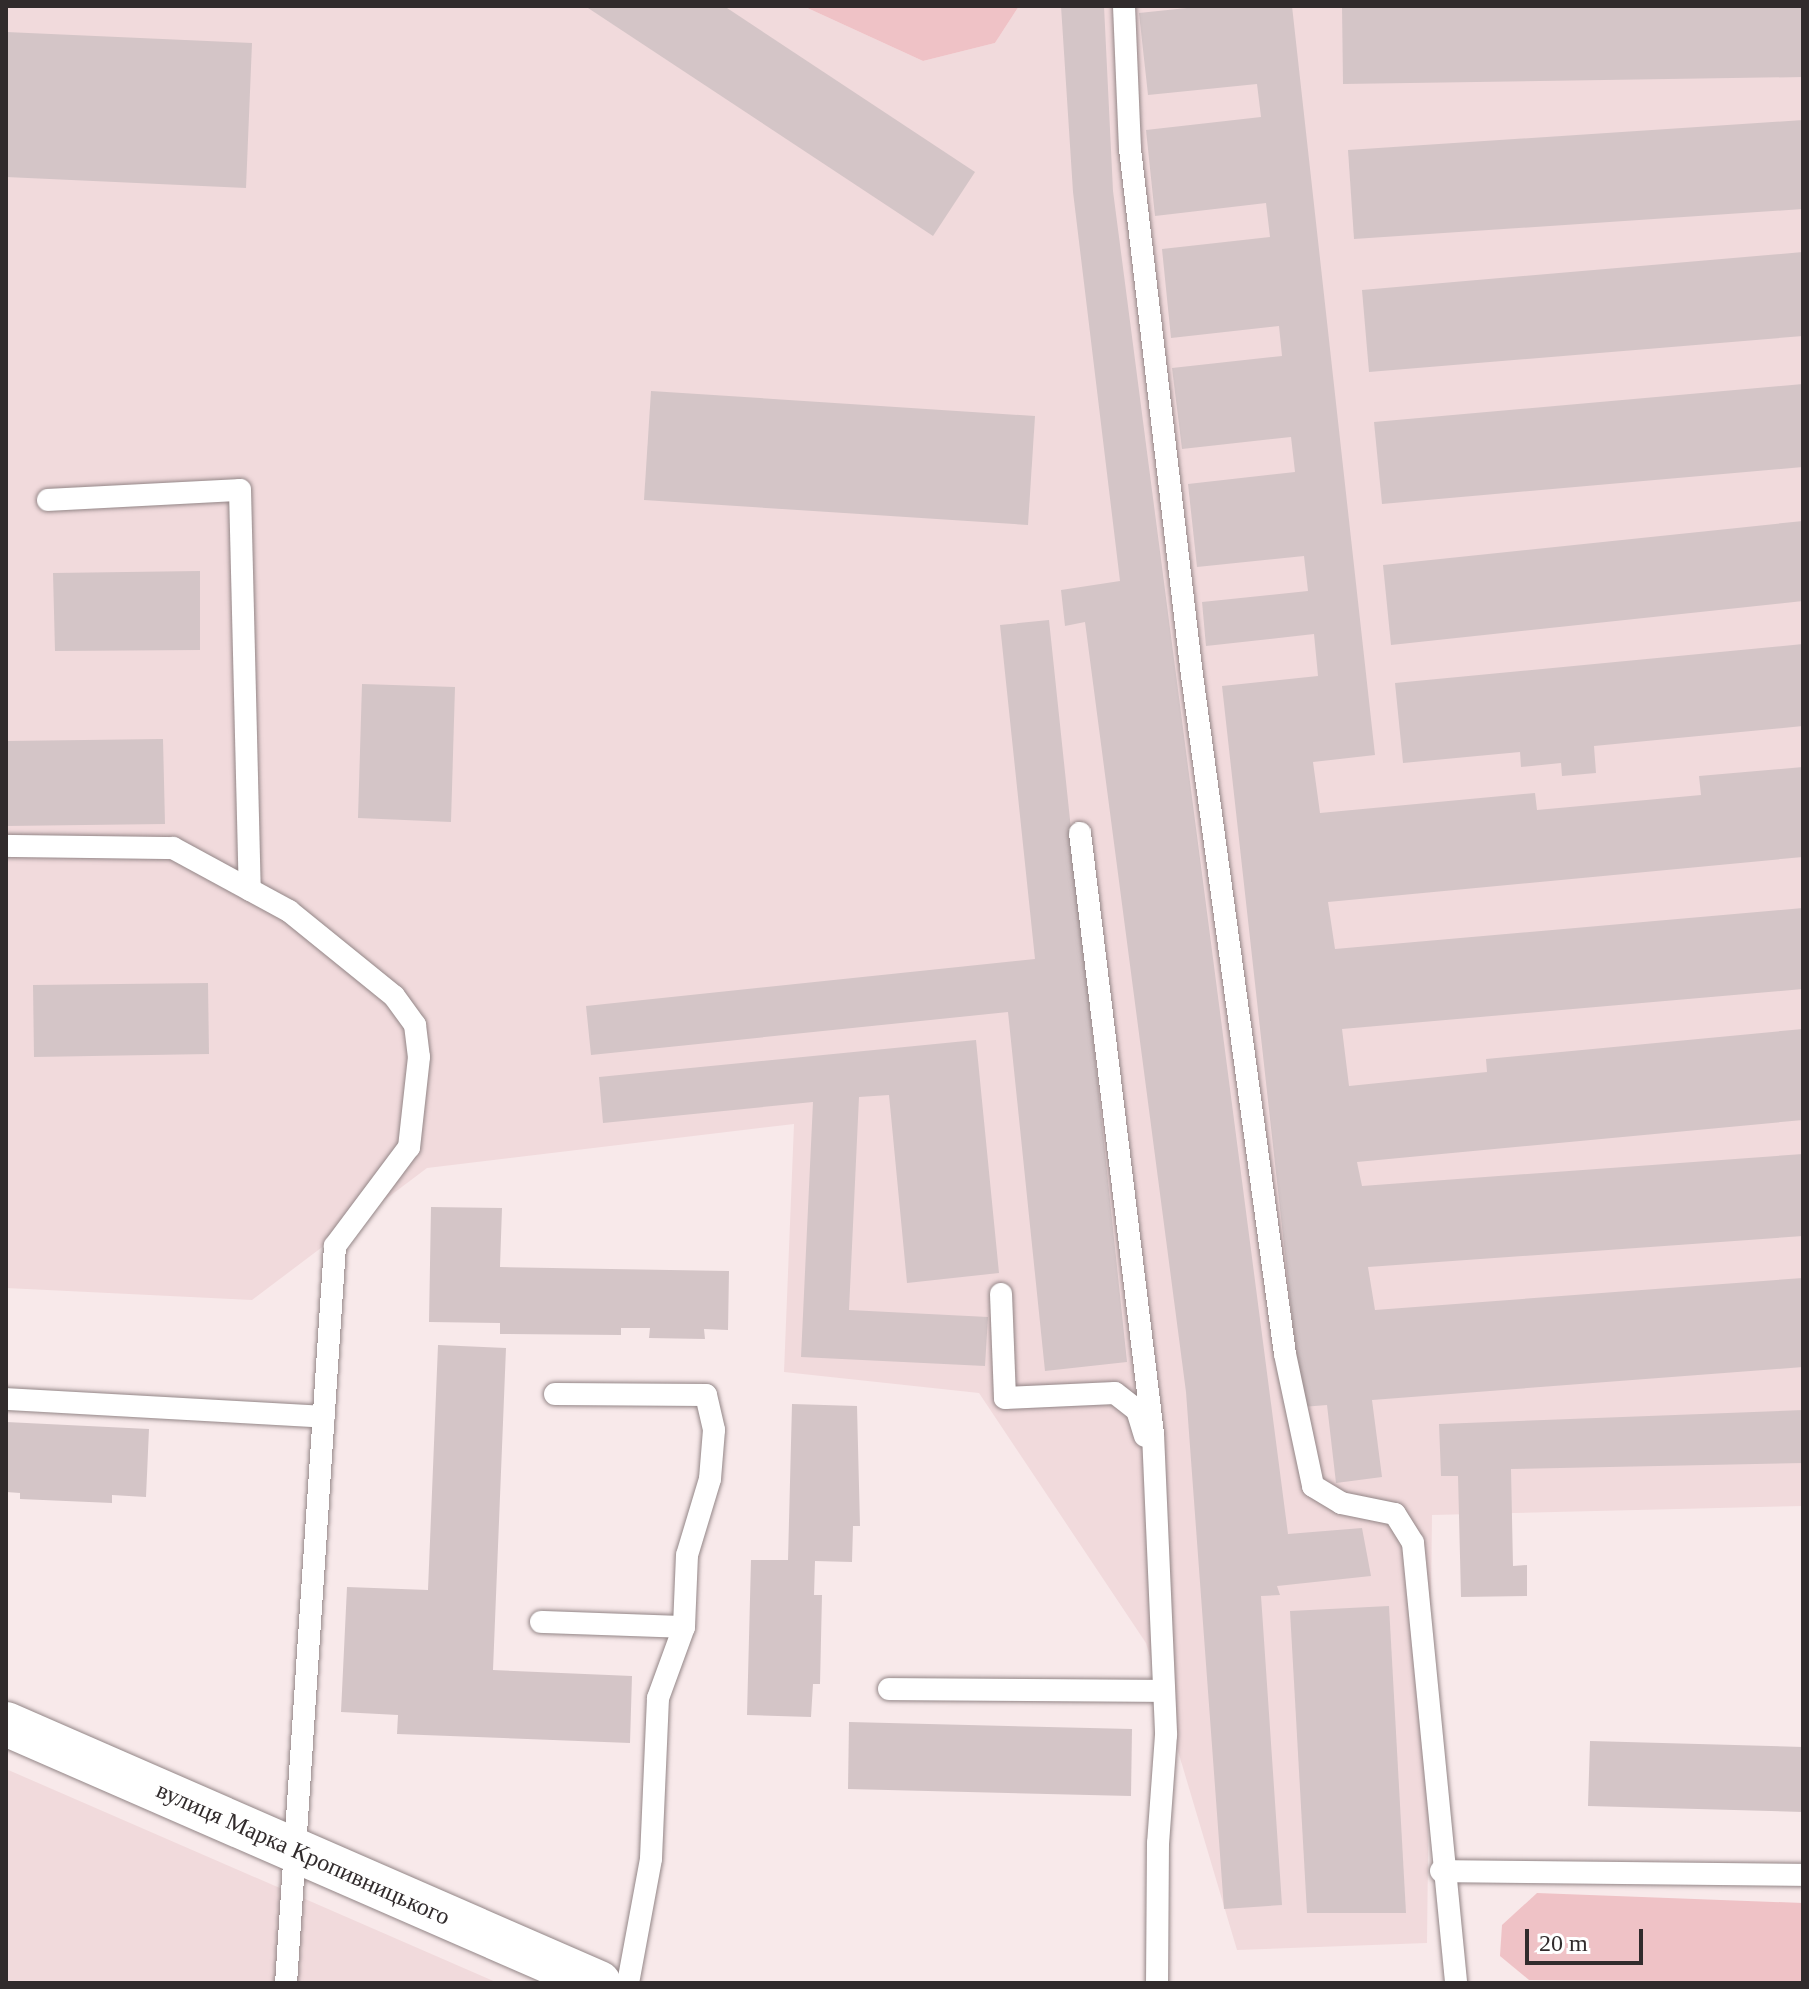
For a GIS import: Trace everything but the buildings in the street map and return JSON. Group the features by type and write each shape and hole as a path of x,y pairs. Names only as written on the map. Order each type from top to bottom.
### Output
{"street":[{"name":"вулиця Марка Кропивницького","path":"6,1724 599,1983"}],"lane":[{"path":"1124,6 1130,149 1192,675 1285,1354 1313,1486 1341,1503 1395,1514 1413,1543 1441,1871 1456,1983"},
{"path":"48,500 240,490 250,890"},
{"path":"1080,833 1154,1463 1164,1691 1157,1983"},
{"path":"6,846 173,848 289,911 394,996 415,1025 418,1047 409,1147 335,1246 286,1983"},
{"path":"1001,1294 1005,1398 1115,1393 1137,1410 1154,1463"},
{"path":"555,1394 706,1395 714,1430 710,1479 687,1555 684,1627 658,1698 651,1859 628,1983"},
{"path":"6,1399 323,1417"},
{"path":"541,1622 684,1627"},
{"path":"889,1689 1164,1691"},
{"path":"1441,1871 1803,1875"}],"shaded area":[{"path":"6,6 803,6 923,61 995,43 1019,6 1803,6 1803,1506 1432,1515 1427,1943 1237,1950 1146,1643 979,1393 784,1372 794,1124 427,1168 252,1300 6,1288"},
{"path":"803,6 1019,6 995,43 923,61"},
{"path":"6,1769 498,1983 6,1983"},
{"path":"1537,1893 1803,1903 1803,1982 1529,1980 1500,1956 1502,1925"}]}
